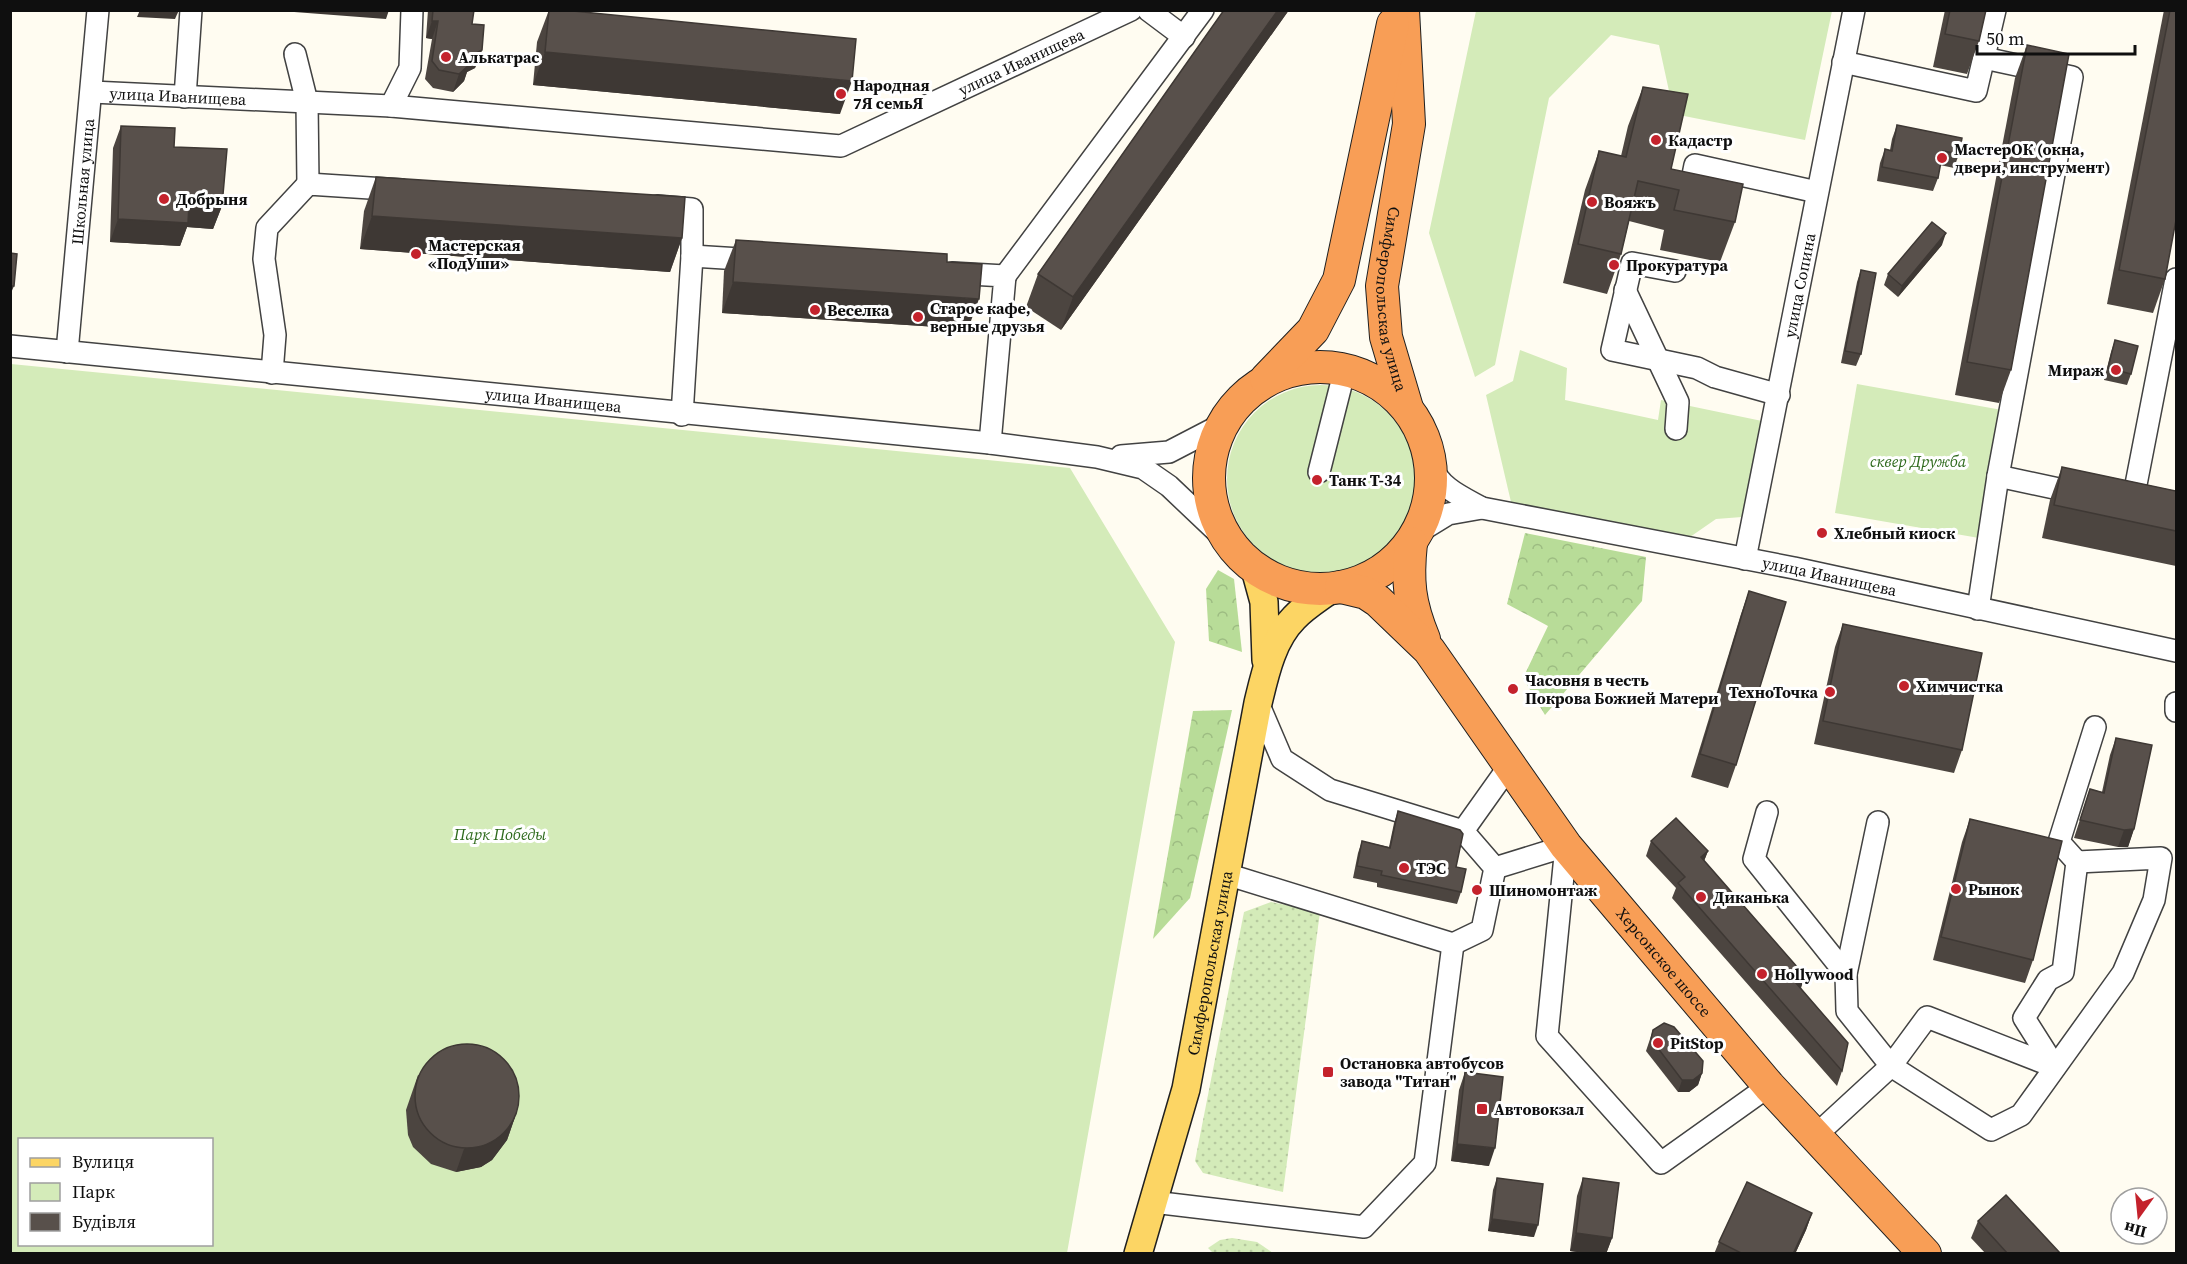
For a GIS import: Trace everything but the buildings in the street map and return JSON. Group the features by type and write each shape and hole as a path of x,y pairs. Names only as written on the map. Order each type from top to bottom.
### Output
{"highway":[{"path":"1264,381 1289,370 1317,367 1345,369 1369,378 1390,392 1408,409 1423,435 1430,464 1431,488 1426,511 1414,538 1380,572 1336,588 1296,586 1278,582 1255,569 1228,542 1214,515 1208,485 1210,454 1221,425 1233,408 1264,381 1313,330 1339,279 1396,10"},
{"name":"Симферопольская улица","path":"1403,10 1409,124 1382,286 1386,336 1408,409"},
{"name":"Херсонское шоссе","path":"1414,538 1408,588 1414,615 1428,650"},
{"name":"Херсонское шоссе","path":"1336,588 1366,593 1378,601 1428,650 1566,846 1769,1086 1925,1254"}],"main road":[{"name":"Симферопольская улица","path":"1255,569 1264,602 1266,670"},
{"name":"Симферопольская улица","path":"1138,1254 1179,1119 1266,670 1279,639 1294,618 1336,588"}],"street":[{"name":"Школьная улица","path":"68,352 98,10"},
{"path":"185,97 191,10"},
{"path":"391,106 410,68 412,10"},
{"name":"улица Иванищева","path":"92,92 391,106 841,146 1131,10"},
{"path":"1148,10 1184,37"},
{"path":"990,443 1005,276 1203,10"},
{"name":"улица Сопина","path":"1744,559 1779,395 1854,10"},
{"path":"1843,62 1976,91 1995,10"},
{"path":"273,373 275,336 264,259 267,228 308,184 307,102 295,54"},
{"path":"1978,609 1998,476 2072,77 1984,58"},
{"path":"1691,185 1695,165 1817,192"},
{"path":"308,184 424,192"},
{"path":"634,205 693,209 682,414"},
{"path":"692,256 773,261"},
{"path":"1675,271 1632,262 1612,350 1696,368 1714,377 1779,395"},
{"path":"936,272 1005,276"},
{"path":"2132,505 2176,279"},
{"path":"1625,290 1678,402 1676,429"},
{"name":"улица Иванищева","path":"10,346 990,443 1097,457 1143,468 1169,486 1228,542"},
{"path":"1319,472 1345,369"},
{"name":"улица Иванищева","path":"1097,457 1169,452 1221,425"},
{"name":"улица Иванищева","path":"1430,464 1437,479 1448,489 1482,508 1744,559 2176,651"},
{"path":"1998,476 2154,510"},
{"name":"улица Иванищева","path":"1414,538 1448,514 1482,508"},
{"path":"1258,703 1282,759 1330,790 1463,831 1495,868"},
{"path":"2176,703 2176,711"},
{"path":"2055,1067 2024,1018 2048,980 2063,972 2077,862 2059,842 2095,727"},
{"path":"1463,831 1510,765"},
{"path":"1767,812 1754,859 1846,974"},
{"path":"1878,822 1846,974 1847,1011 1891,1066 1991,1130 2021,1115 2123,973 2154,900 2161,858 2077,862"},
{"path":"1495,868 1566,846 1547,1035 1661,1163 1769,1086"},
{"path":"1226,874 1453,944 1482,930 1495,868"},
{"path":"1154,1202 1364,1227 1425,1163 1453,944"},
{"path":"1815,1136 1891,1066 1927,1017 2055,1067"},
{"path":"1904,1230 1942,1254"}],"green space":[{"path":"1476,11 1832,11 1805,140 1674,114 1659,45 1611,35 1549,98 1495,365 1475,377 1429,233"},
{"path":"1520,350 1567,368 1565,400 1658,420 1661,400 1762,421 1742,517 1716,519 1690,537 1511,502 1486,395 1513,381"},
{"name":"Парк Победы","path":"11,364 1070,468 1175,642 1067,1253 11,1254"},
{"name":"сквер Дружба","path":"1857,384 2002,410 1979,538 1835,513"},
{"path":"1330,385 1366,396 1388,412 1400,427 1408,443 1414,461 1414,497 1408,515 1400,531 1388,546 1373,558 1357,566 1339,572 1312,573 1276,562 1248,539 1238,524 1228,497 1227,470 1238,434 1261,406 1276,396 1303,386"},
{"path":"1525,533 1646,557 1642,601 1545,715 1523,678 1548,626 1507,604"},
{"path":"1218,570 1234,579 1242,652 1209,641 1206,589"},
{"path":"1232,710 1190,898 1153,939 1193,711"},
{"path":"1271,902 1320,912 1283,1192 1203,1173 1195,1161 1244,912"},
{"path":"1232,1238 1257,1242 1273,1253 1213,1253 1208,1248 1220,1240"}],"place":[{"name":"Алькатрас","path":"446,57"},
{"name":"Народная 7Я семьЯ","path":"841,94"},
{"name":"Кадастр","path":"1656,140"},
{"name":"МастерОК (окна, двери, инструмент)","path":"1942,158"},
{"name":"Добрыня","path":"164,199"},
{"name":"Вояжъ","path":"1592,202"},
{"name":"Мастерская «ПодУши»","path":"416,254"},
{"name":"Прокуратура","path":"1614,265"},
{"name":"Веселка","path":"815,310"},
{"name":"Старое кафе, верные друзья","path":"918,317"},
{"name":"Мираж","path":"2116,370"},
{"name":"Танк Т-34","path":"1317,480"},
{"name":"Хлебный киоск","path":"1822,533"},
{"name":"Химчистка","path":"1904,686"},
{"name":"Часовня в честь Покрова Божией Матери","path":"1513,689"},
{"name":"ТехноТочка","path":"1830,692"},
{"name":"ТЭС","path":"1404,868"},
{"name":"Рынок","path":"1956,889"},
{"name":"Шиномонтаж","path":"1477,890"},
{"name":"Диканька","path":"1701,897"},
{"name":"Hollywood","path":"1762,974"},
{"name":"PitStop","path":"1658,1043"},
{"name":"Остановка автобусов завода \"Титан\"","path":"1328,1072"},
{"name":"Автовокзал","path":"1482,1109"}]}
